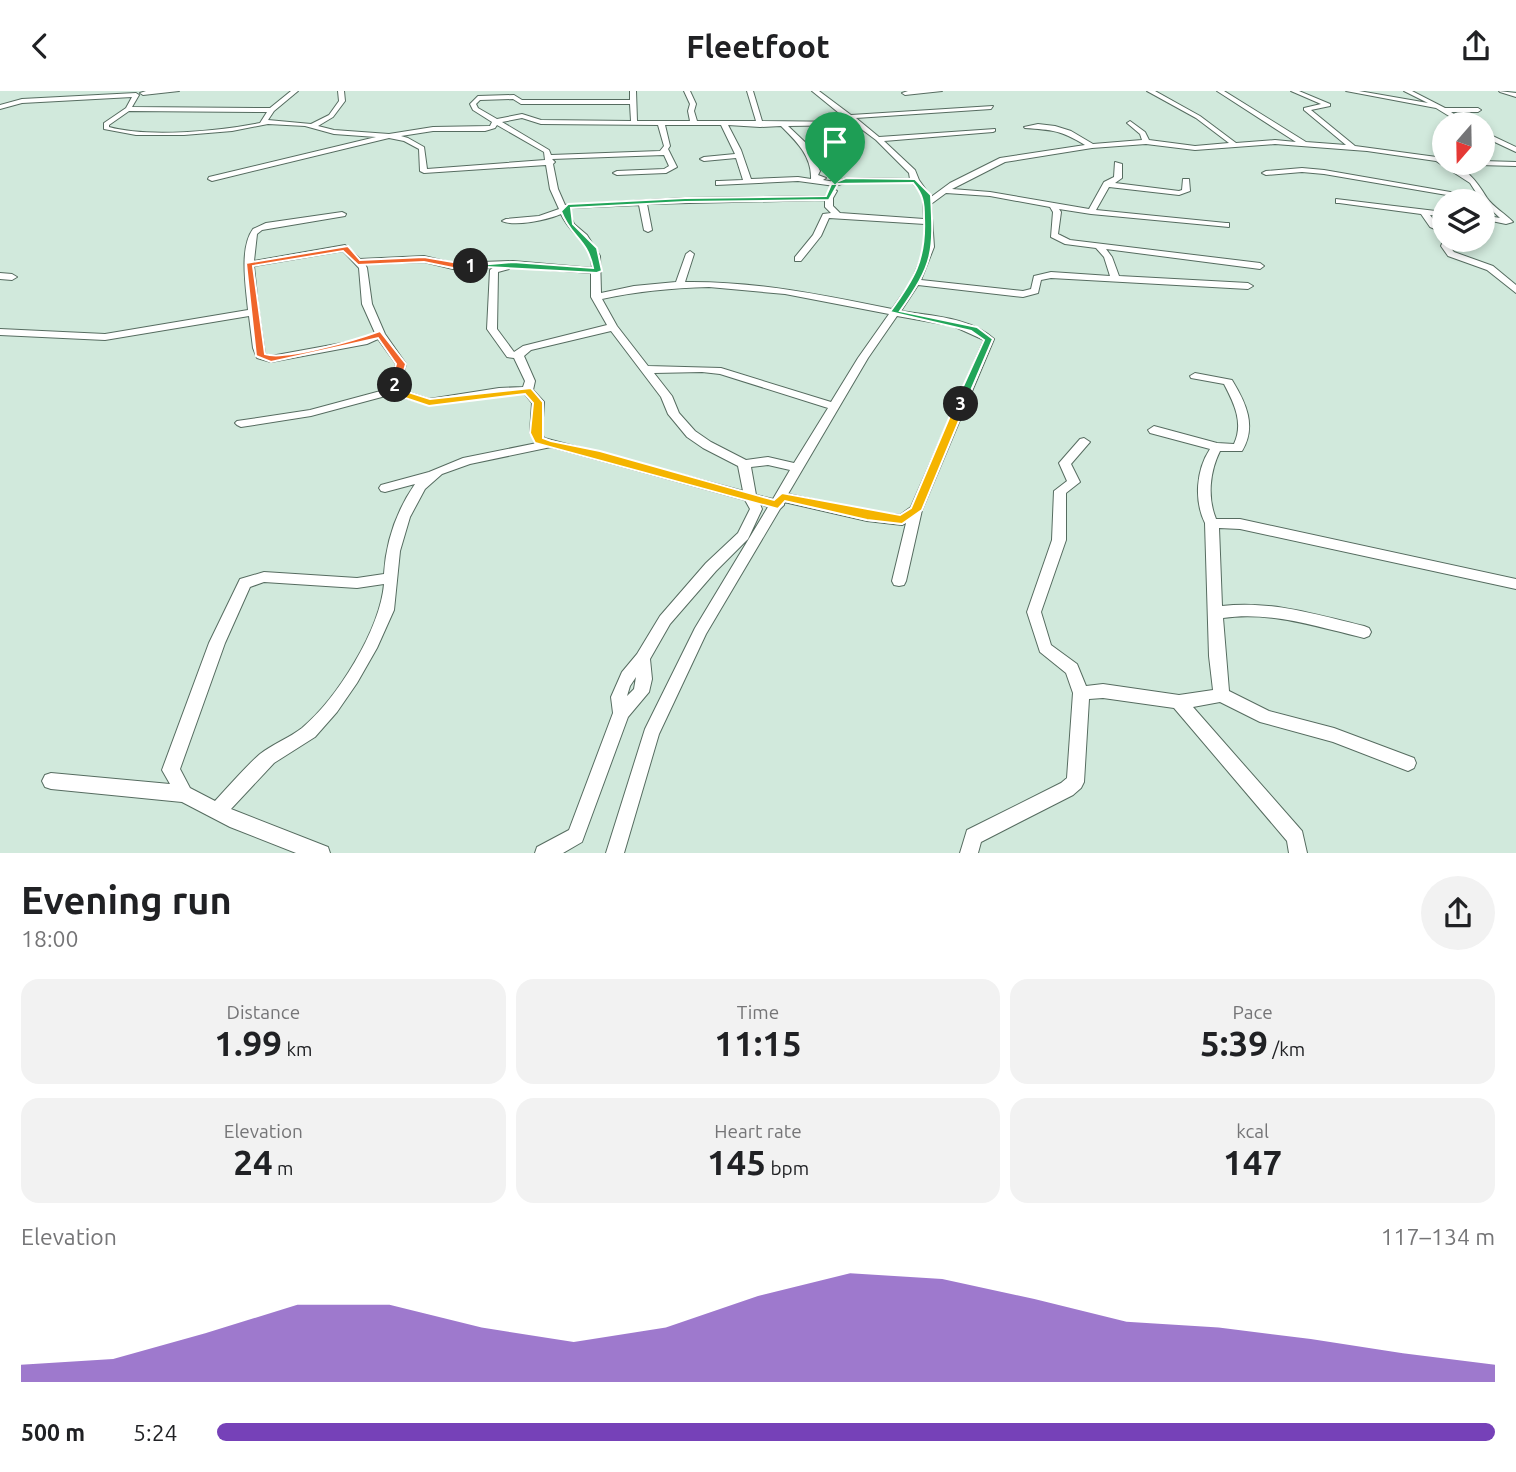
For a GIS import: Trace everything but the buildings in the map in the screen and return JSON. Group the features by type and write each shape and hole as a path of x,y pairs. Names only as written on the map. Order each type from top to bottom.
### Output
{"street":[{"path":"0,107 22,101 176,91"},
{"path":"265,124 264,120 272,110 295,91"},
{"path":"312,126 331,115 342,101 341,91"},
{"path":"633,91 631,102 634,123"},
{"path":"687,91 693,104 691,114 694,124"},
{"path":"750,91 760,125"},
{"path":"615,852 652,734 700,632 748,540 780,501 834,406 916,282 930,247 927,195 915,181 912,172 878,139 815,91"},
{"path":"903,92 939,91"},
{"path":"1150,91 1198,117 1235,145"},
{"path":"1220,91 1303,143"},
{"path":"1294,91 1328,105 1306,109 1353,148"},
{"path":"1349,91 1443,108 1478,110"},
{"path":"1407,91 1449,112"},
{"path":"1502,91 1516,95"},
{"path":"903,92 920,110"},
{"path":"141,93 128,109 106,124 106,128 117,132 175,132 265,124 312,126 334,132 406,139 422,148 424,171 665,151"},
{"path":"522,116 520,102 523,93"},
{"path":"631,102 520,102 517,98 510,97 473,100 475,109 547,151 551,160 554,189 570,225 593,248 597,271 596,297 613,327 648,369 651,379 691,434 744,464 768,461 799,468"},
{"path":"855,122 853,115 991,107"},
{"path":"128,109 272,110"},
{"path":"496,121 522,116 541,123 784,125 855,122"},
{"path":"212,179 389,137 433,129 485,129 494,127 496,121"},
{"path":"1130,123 1143,133 1146,142"},
{"path":"617,173 666,171 673,167 665,151 661,124"},
{"path":"724,124 748,182"},
{"path":"784,125 804,144 816,171 814,177 835,183"},
{"path":"1027,127 1050,125 1061,128 1092,146"},
{"path":"878,139 993,130"},
{"path":"1495,140 1516,150"},
{"path":"926,204 1003,160 1092,146 1146,142 1195,148 1303,143 1432,159"},
{"path":"704,159 739,156"},
{"path":"1495,163 1516,164"},
{"path":"1091,212 1107,184 1118,178 1118,164"},
{"path":"1266,173 1302,170 1324,172 1432,191"},
{"path":"1465,175 1480,189"},
{"path":"719,183 798,179 835,183 915,181"},
{"path":"1107,184 1179,193 1186,191 1186,181"},
{"path":"798,259 832,214 829,198 835,183"},
{"path":"945,191 990,194 1059,209 1226,225"},
{"path":"506,221 565,211 568,206 829,198"},
{"path":"1339,201 1432,213"},
{"path":"643,203 648,230"},
{"path":"1059,209 1054,235 1068,242 1260,266"},
{"path":"1495,209 1512,223"},
{"path":"1424,212 1432,224"},
{"path":"342,214 266,225 256,230 252,236 249,264 258,348 261,356 271,359 367,341 380,334"},
{"path":"832,214 929,222"},
{"path":"1100,247 1108,257 1116,280"},
{"path":"249,264 345,248 363,268 367,304 380,334 401,364 393,391"},
{"path":"1450,252 1490,268 1516,290"},
{"path":"680,284 690,254"},
{"path":"358,262 424,259 453,266 513,264 597,271"},
{"path":"513,264 494,270 492,328 511,355 518,355 535,344 613,327"},
{"path":"916,282 1023,294 1035,291 1037,278 1051,275 1248,286"},
{"path":"0,276 12,277"},
{"path":"596,297 680,284 733,283 869,305 974,329 989,339 916,510 899,581"},
{"path":"0,333 105,337 254,311"},
{"path":"518,355 530,381 527,390"},
{"path":"648,369 666,372 706,368 834,406"},
{"path":"1154,431 1217,447 1238,448 1244,440 1244,409 1228,382 1195,376"},
{"path":"241,423 311,413 393,391 429,403 527,390"},
{"path":"527,390 538,402 536,433 539,440 548,444 600,455 748,497 902,520 916,510"},
{"path":"969,852 973,836 1068,789 1075,782 1081,693 1072,669 1045,648 1034,612 1059,540 1060,491 1074,482 1065,463 1084,442"},
{"path":"385,488 430,476 466,462 548,444"},
{"path":"1217,447 1210,456 1204,513 1212,523 1221,695"},
{"path":"544,852 576,836 621,713 617,701 624,679 642,658 666,620 710,568 748,540 755,509 748,497 749,481 744,464"},
{"path":"217,811 268,758 308,732 345,687 367,652 385,615 393,583 390,578 392,557 406,511 420,485 430,476"},
{"path":"1212,523 1240,524 1516,584"},
{"path":"184,794 170,770 217,643 245,583 264,577 357,583 390,578"},
{"path":"1215,606 1285,614 1364,632"},
{"path":"1081,693 1103,691 1178,702 1221,695 1266,716 1334,735 1408,763"},
{"path":"1178,702 1296,837 1298,852"},
{"path":"51,781 184,794 217,811 321,852"}],"route":[{"path":"846,180 915,181 927,195 930,247 916,282 894,312 962,325 989,339 916,510 902,520 867,516 782,497 778,505 692,479 548,444 539,440 536,433 538,402 527,390 499,391 429,403 421,401 393,391 401,364 380,334 367,341 271,359 261,356 258,348 249,264 298,258 345,248 358,262 424,259 453,266 513,264 597,271 593,248 570,225 565,211 568,206 685,200 829,198 835,184 836,181 846,180"}]}
